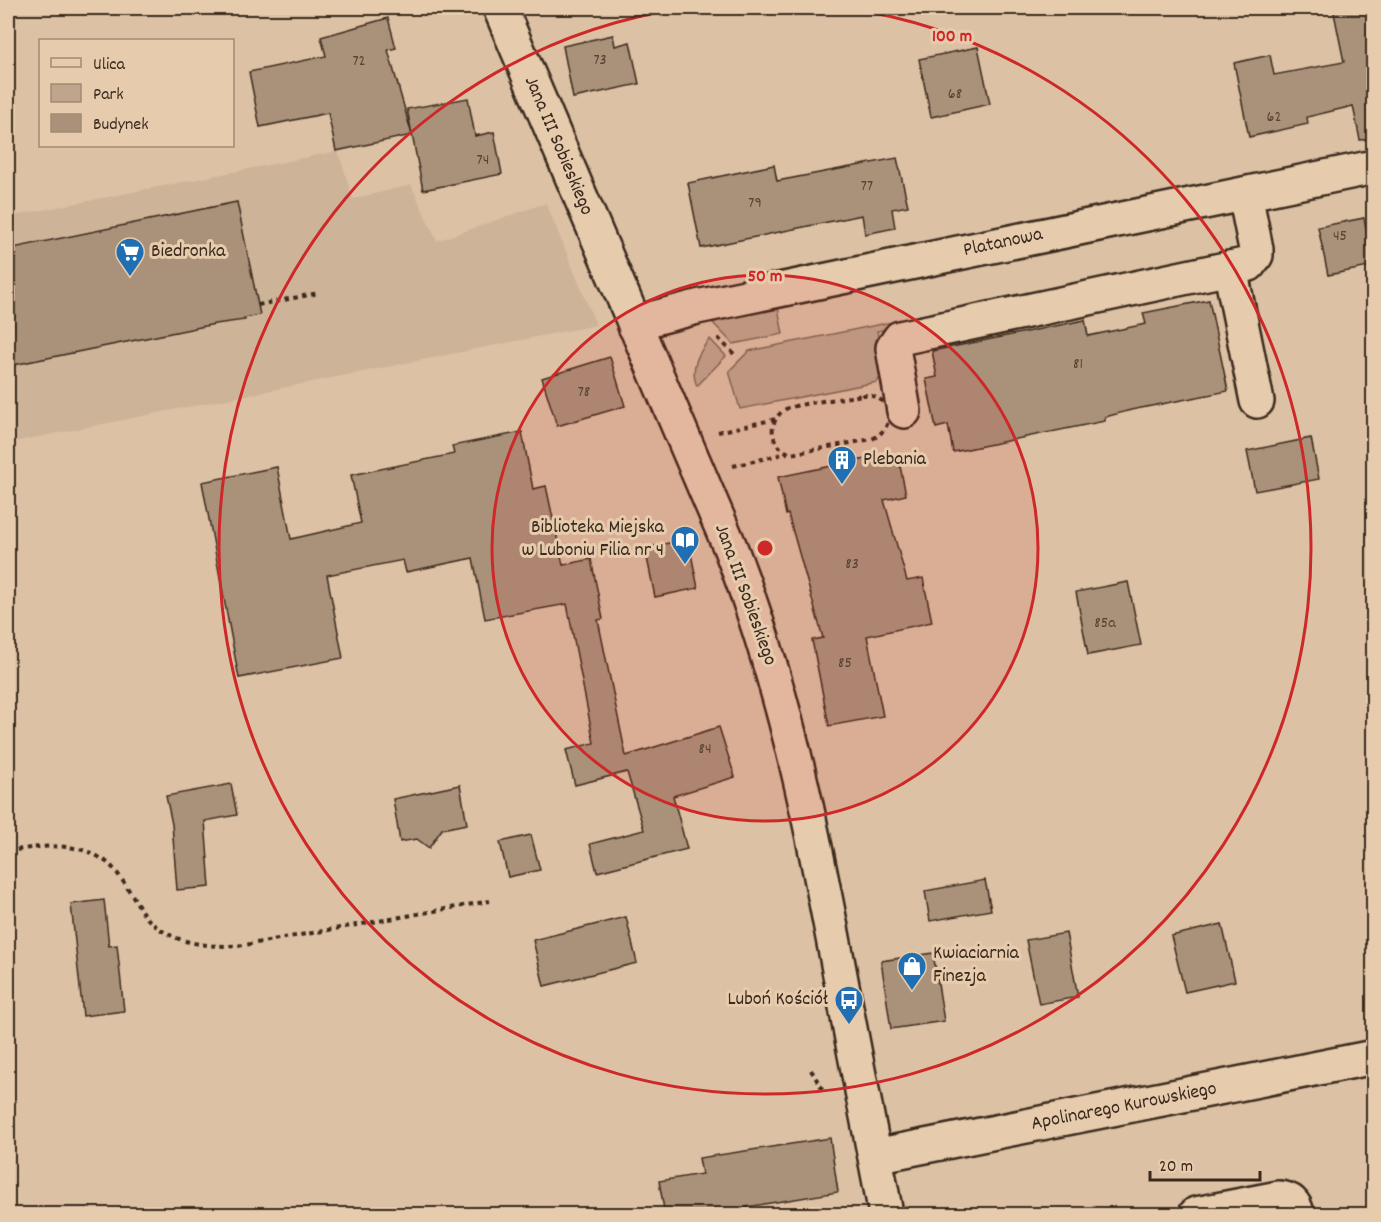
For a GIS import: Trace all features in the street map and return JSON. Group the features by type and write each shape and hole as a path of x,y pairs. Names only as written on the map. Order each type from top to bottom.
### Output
{"street":[{"name":"Jana III Sobieskiego","path":"500,8 730,547 757,620 792,739 814,841 886,1215"},
{"name":"Platanowa","path":"635,326 654,318 697,307 1374,167"},
{"path":"904,411 893,348 895,343 906,336 1249,264 1256,255 1245,194"},
{"path":"1230,268 1257,401"},
{"name":"Apolinarego Kurowskiego","path":"875,1156 1374,1057"},
{"path":"1196,1215 1280,1198 1291,1201 1297,1215"}],"path":[{"path":"258,305 320,293"},
{"path":"711,433 776,419 788,409 862,395 876,396 881,399 888,410 884,430 872,439 799,454 788,453 726,468"},
{"path":"776,419 773,428 775,441 788,453"},
{"path":"8,851 65,846 84,850 103,859 117,873 146,917 159,928 182,940 204,946 245,945 490,901"}],"shaded area":[{"path":"338,151 353,199 411,185 437,241 546,203 596,325 8,443 8,217"}],"green space":[{"path":"1025,295 1026,300 877,331 885,370 877,382 740,409 729,371 749,351"},
{"path":"778,308 783,334 733,344 713,323 721,319"},
{"path":"710,339 726,356 697,386 694,373 696,361"}],"building":[{"path":"1333,8 1374,8 1374,139 1360,140 1353,106 1307,117 1308,124 1249,137 1234,63 1270,55 1274,75 1344,62"},
{"path":"388,18 396,48 388,50 412,135 336,151 328,113 260,127 249,72 326,56 321,37"},
{"path":"613,35 615,46 630,42 639,84 573,98 563,46"},
{"path":"978,47 990,104 931,117 919,59"},
{"path":"468,98 475,136 494,132 502,174 423,190 407,109"},
{"path":"897,158 908,206 892,209 895,228 865,234 862,215 701,248 688,183 774,165 777,181"},
{"name":"Biedronka","path":"237,202 260,315 244,318 245,320 8,366 8,249"},
{"path":"1364,218 1374,266 1328,275 1318,227"},
{"path":"1209,300 1228,391 1131,410 1105,417 1105,421 953,452 948,425 936,428 926,379 937,377 932,351 1085,320 1088,336 1146,324 1143,313"},
{"path":"610,357 625,406 557,426 542,378"},
{"path":"522,432 533,489 546,486 563,565 591,559 603,619 598,620 626,756 719,727 735,777 673,796 687,849 597,872 590,844 644,830 627,772 575,785 566,750 594,743 567,604 485,619 473,558 406,572 403,560 327,575 343,658 239,678 202,482 277,467 291,539 361,523 351,475 454,454 452,446"},
{"path":"1311,438 1319,479 1255,491 1247,451"},
{"path":"885,455 887,463 899,461 906,495 884,500 907,581 923,578 932,622 867,636 883,716 829,726 812,640 823,638 788,514 786,515 778,477"},
{"path":"688,539 698,588 655,597 645,548"},
{"path":"1128,582 1141,645 1088,655 1076,592"},
{"path":"231,784 237,815 205,821 210,887 177,890 172,824 166,796"},
{"path":"460,785 467,824 442,829 429,848 417,839 400,842 393,799"},
{"path":"531,835 540,870 508,877 500,842"},
{"path":"985,880 991,910 930,921 925,891"},
{"path":"104,900 109,946 117,945 124,1011 83,1016 71,904"},
{"path":"626,917 637,963 544,986 533,940"},
{"path":"1222,924 1235,981 1185,992 1171,936"},
{"path":"1066,933 1078,997 1039,1004 1026,940"},
{"name":"Kwiaciarnia Finezja","path":"933,953 944,1021 891,1029 881,961"},
{"path":"830,1138 838,1192 746,1207 747,1215 665,1215 659,1181 702,1174 699,1158"}],"place":[{"name":"Biedronka","path":"130,278"},
{"name":"Plebania","path":"842,486"},
{"name":"Biblioteka Miejska w Luboniu Filia nr 4","path":"685,566"},
{"name":"Kwiaciarnia Finezja","path":"912,992"},
{"name":"Luboń Kościół","path":"849,1026"}]}
